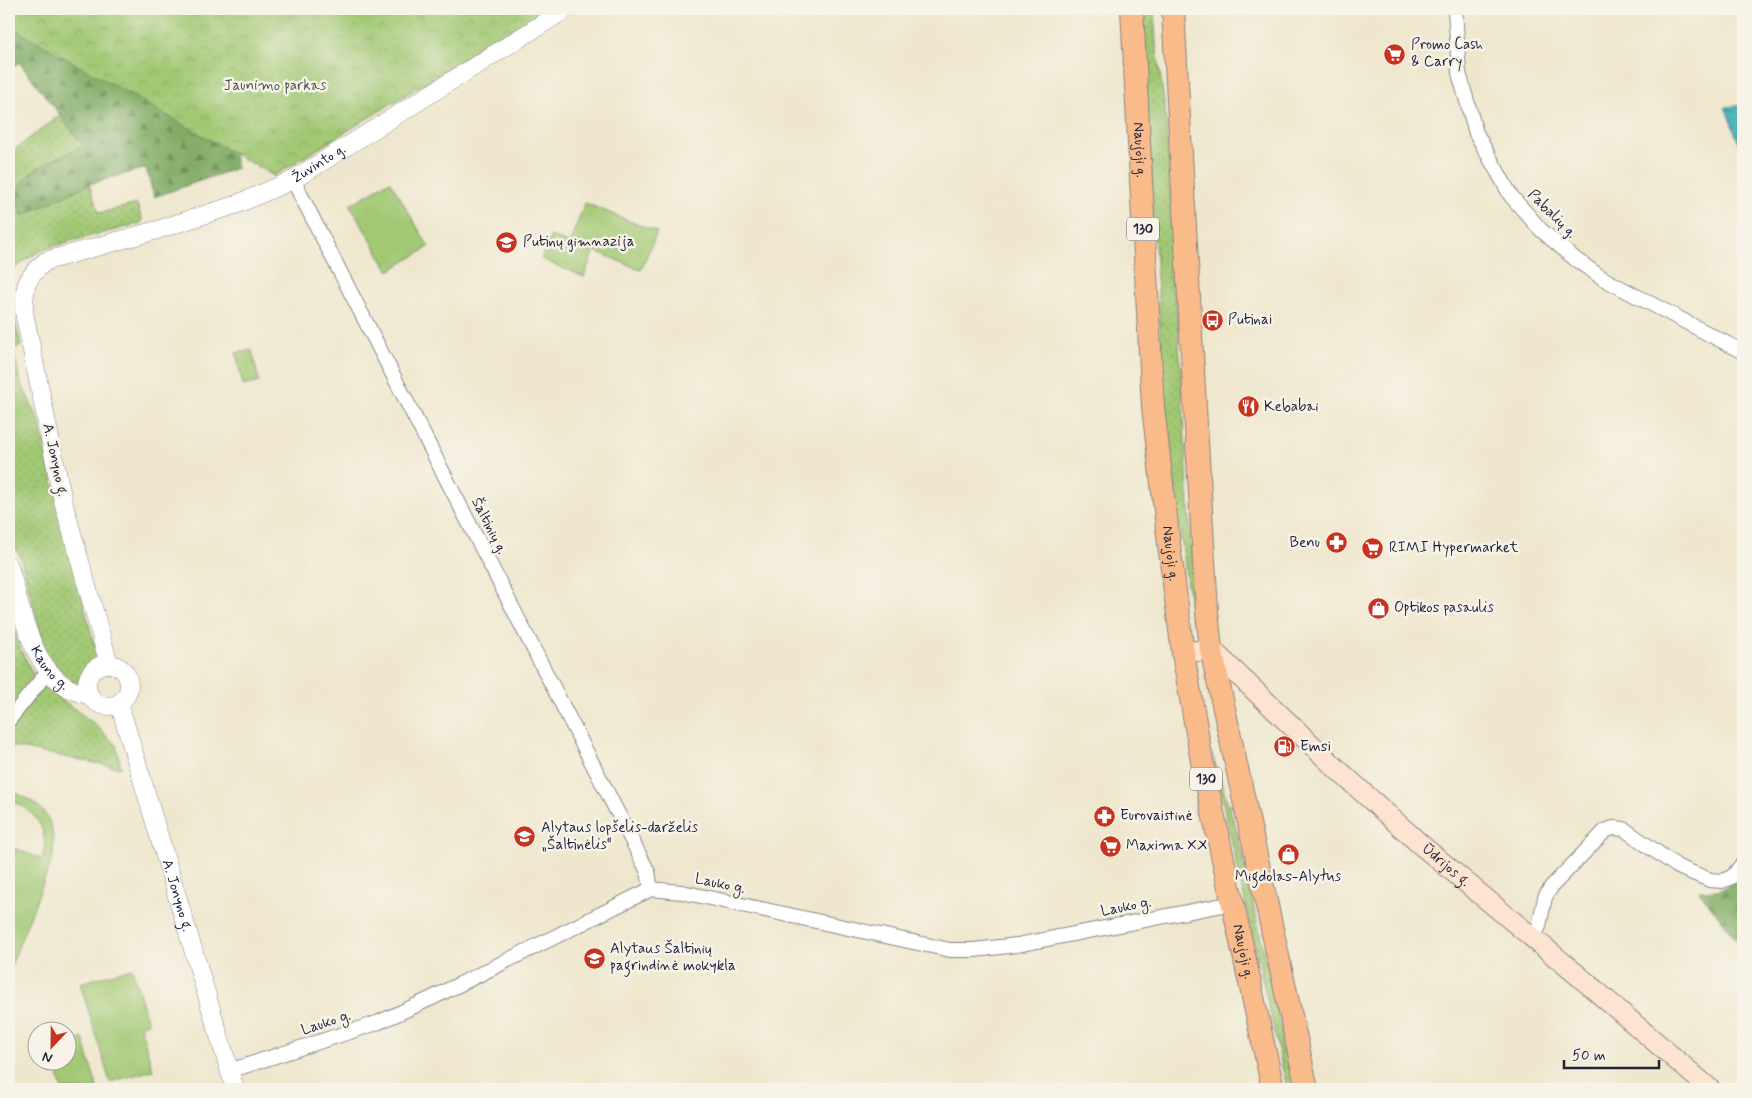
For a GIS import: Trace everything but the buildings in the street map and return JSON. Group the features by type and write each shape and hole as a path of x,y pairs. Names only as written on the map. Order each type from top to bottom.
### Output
{"main road":[{"name":"Naujoji g.","path":"1132,9 1153,406 1183,653 1203,767 1273,1089"},
{"name":"130","path":"1173,9 1207,612 1211,649 1307,1089"},
{"path":"1183,653 1211,649"},
{"name":"Ūdrijos g.","path":"1211,649 1420,844 1710,1089"}],"street":[{"name":"Žuvinto g.","path":"46,261 157,230 235,205 293,180 566,9"},
{"name":"Pabalių g.","path":"1455,9 1459,73 1476,133 1512,196 1541,230 1604,279 1743,352"},
{"name":"Šaltinių g.","path":"293,180 648,872 650,889"},
{"name":"A. Jonyno g.","path":"46,261 34,270 28,278 24,291 24,312 63,501 109,664"},
{"name":"Kauno g.","path":"9,566 30,641 48,671 63,686 79,693 90,695"},
{"path":"109,664 116,665 122,669 129,681 128,693 119,703 106,706 94,700 90,695 88,683 89,676 97,667 109,664"},
{"path":"9,720 48,671"},
{"name":"A. Jonyno g.","path":"119,703 235,1089"},
{"path":"1533,940 1539,926 1545,897 1552,886 1605,831 1614,828 1624,829 1678,867 1710,880 1722,881 1732,877 1743,862"},
{"name":"Lauko g.","path":"230,1071 377,1023 432,998 650,889 682,892 950,950 974,950 1017,945 1233,903"}],"green space":[{"path":"9,9 252,146 234,155 237,168 154,197 146,168 89,184 22,216 17,200 18,190 24,181 42,166 84,146 19,62 9,70"},
{"name":"Jaunimo parkas","path":"9,9 545,9 274,176 9,26"},
{"path":"1141,9 1154,9 1156,44 1165,109 1196,621 1192,621 1165,411"},
{"path":"60,115 85,146 29,174 22,215 89,184 99,213 137,204 142,219 141,223 46,249 9,271 9,154"},
{"path":"390,181 429,247 389,271 350,205"},
{"path":"585,203 657,232 641,270 570,241"},
{"path":"551,236 593,253 584,277 541,259"},
{"path":"9,271 13,293 14,317 21,346 13,349 20,381 39,420 59,509 101,670 97,678 92,682 82,684 74,682 63,673 46,653 20,556 9,538"},
{"path":"252,350 259,382 243,386 236,353"},
{"path":"9,612 20,648 33,674 43,686 95,724 116,745 121,768 9,746"},
{"path":"1212,754 1236,828 1295,1089 1287,1089"},
{"path":"9,790 31,801 46,814 52,832 53,857 9,971 9,846 42,859 44,840 39,822 33,815 18,804 9,801"},
{"path":"1743,871 1743,948 1699,891 1724,888 1733,882"},
{"path":"132,968 148,1023 140,1026 153,1070 110,1082 80,983"},
{"path":"83,1038 97,1087 91,1089 62,1089 57,1070 78,1070 78,1040"}],"water":[{"path":"1743,105 1743,154 1725,107"}],"place":[{"name":"Promo Cash & Carry","path":"1395,54"},
{"name":"Putinų gimnazija","path":"507,242"},
{"name":"Putinai","path":"1212,320"},
{"name":"Kebabai","path":"1248,407"},
{"name":"Benu","path":"1336,543"},
{"name":"RIMI Hypermarket","path":"1373,548"},
{"name":"Optikos pasaulis","path":"1378,608"},
{"name":"Emsi","path":"1284,747"},
{"name":"Eurovaistinė","path":"1104,816"},
{"name":"Alytaus lopšelis-darželis „Šaltinėlis“","path":"525,837"},
{"name":"Maxima XX","path":"1110,846"},
{"name":"Migdolas-Alytus","path":"1288,854"},
{"name":"Alytaus Šaltinių pagrindinė mokykla","path":"594,958"}]}
